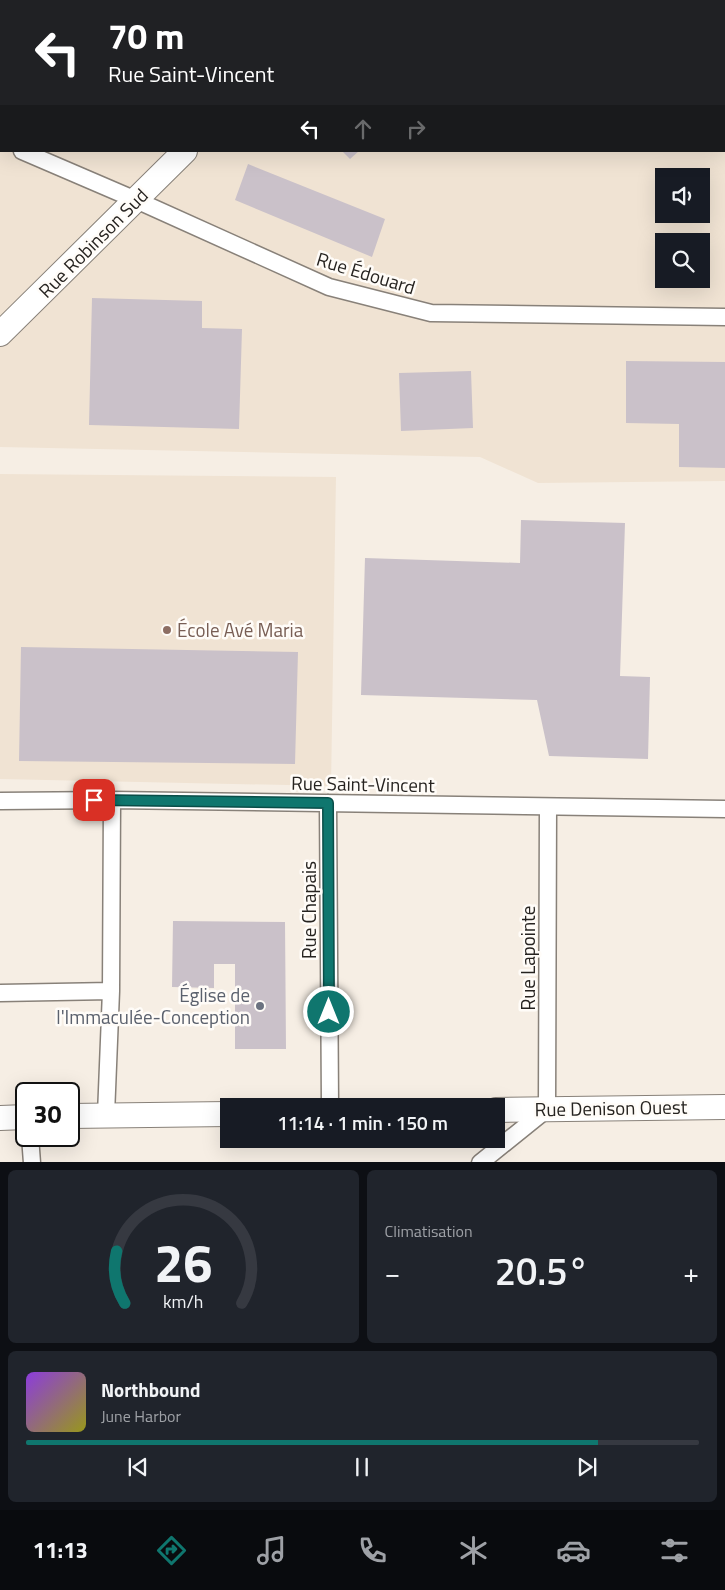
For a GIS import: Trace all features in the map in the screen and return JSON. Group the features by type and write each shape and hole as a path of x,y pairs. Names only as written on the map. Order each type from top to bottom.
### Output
{"street":[{"name":"Rue Édouard","path":"24,152 329,287 431,313 725,317"},
{"name":"Rue Robinson Sud","path":"0,334 184,152"},
{"name":"Rue Saint-Vincent","path":"0,801 112,800 725,809"},
{"path":"106,1115 111,991 112,800"},
{"name":"Rue Chapais","path":"328,803 330,1098"},
{"name":"Rue Lapointe","path":"547,1109 548,807"},
{"path":"0,993 111,991"},
{"name":"Rue Denison Ouest","path":"505,1110 725,1107"},
{"path":"480,1162 547,1109"},
{"path":"80,1116 220,1114"},
{"path":"0,1118 15,1117"},
{"path":"31,1147 32,1162"}],"shaded area":[{"path":"0,152 725,152 725,481 538,483 480,457 0,447"},
{"name":"École Avé Maria","path":"0,474 336,477 331,786 0,779"}],"building":[{"path":"343,152 358,152 350,159"},
{"path":"248,164 385,219 372,257 235,200"},
{"path":"92,298 202,301 202,328 242,329 239,429 89,425"},
{"path":"626,361 725,362 725,468 679,467 679,424 626,423"},
{"path":"471,371 473,428 401,431 399,373"},
{"path":"521,520 625,523 620,676 650,677 648,759 549,756 537,700 361,695 365,558 520,563"},
{"path":"21,647 298,652 295,764 19,761"},
{"name":"Église de l'Immaculée-Conception","path":"173,921 285,922 286,1049 235,1049 235,964 214,964 214,988 172,987"}],"place":[{"name":"École Avé Maria","path":"167,630"},
{"name":"Église de l'Immaculée-Conception","path":"260,1006"}],"route":[{"path":"94,800 328,803 329,1012"}]}
